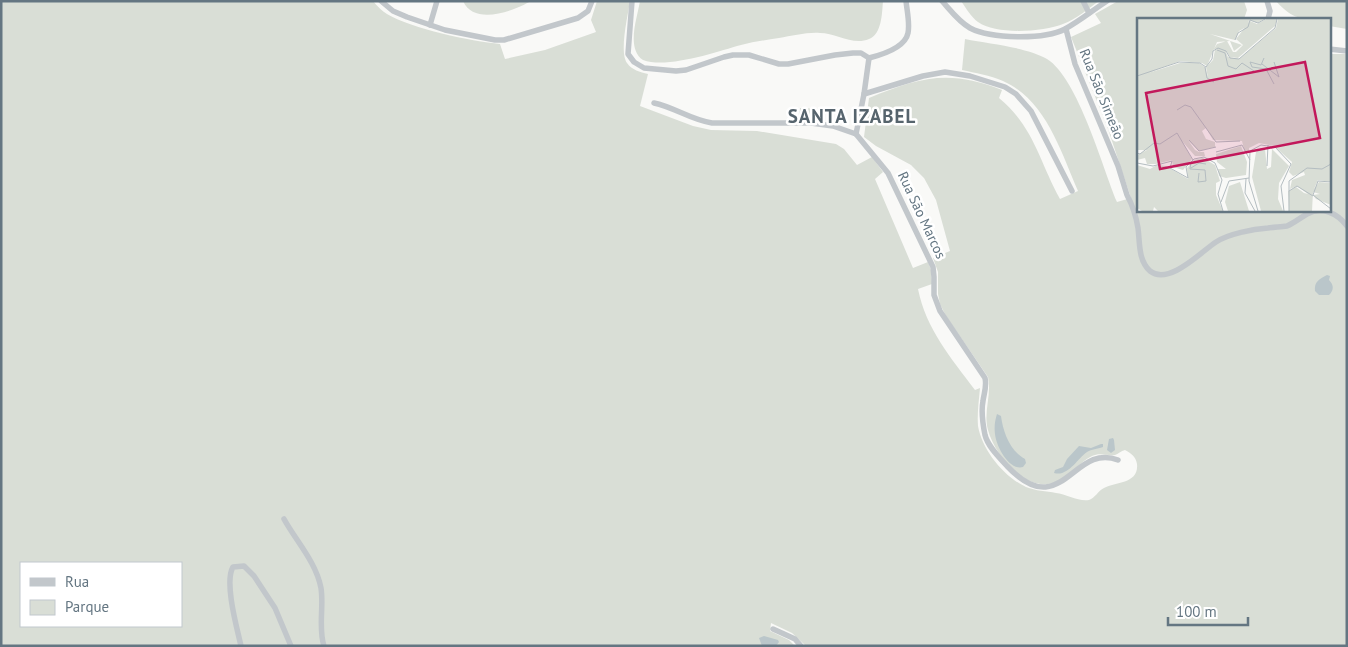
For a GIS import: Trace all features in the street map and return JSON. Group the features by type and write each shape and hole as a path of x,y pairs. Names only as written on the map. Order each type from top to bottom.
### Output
{"street":[{"path":"381,1 396,13 430,25 470,36 495,40 504,40 578,18 588,11 592,1"},
{"path":"430,25 437,1"},
{"path":"632,1 628,54 634,62 648,69 681,71 733,55 749,55 783,64 848,53 861,53 869,58"},
{"path":"869,58 892,49 907,37 906,1"},
{"path":"942,1 964,24 976,30 988,33 1030,36 1066,29 1107,1"},
{"path":"1083,1 1089,13"},
{"path":"1267,1 1270,10 1268,18"},
{"name":"Rua São Simeão","path":"1066,29 1075,64 1118,166 1131,204 1142,259 1146,266 1155,274 1169,272 1186,265 1219,240 1260,229 1288,225 1312,212 1332,212 1347,226"},
{"path":"1330,49 1347,51"},
{"path":"654,103 674,109 701,122 812,123 834,126 856,134 869,58"},
{"path":"864,94 923,76 945,72 970,76 1005,87 1016,94 1031,110 1072,191"},
{"name":"Rua São Marcos","path":"856,134 888,173 932,268 934,296 940,311 985,378 986,383 982,406 985,434 1001,459 1024,481 1034,486 1047,487 1061,483 1095,458 1108,457 1118,460"},
{"path":"284,519 305,552 320,585 324,646"},
{"path":"241,646 230,590 230,572 236,566 247,568 254,576 275,608 291,646"},
{"path":"773,629 795,640 801,646"}],"green space":[{"path":"1,1 373,1 387,14 411,25 458,37 500,44 505,59 545,50 596,32 591,20 597,1 630,1 624,42 625,58 631,67 648,74 640,106 693,126 711,130 757,131 836,144 844,149 857,165 872,157 883,172 875,179 913,268 928,262 931,270 932,284 918,289 933,330 975,390 980,388 978,426 980,435 989,453 1002,470 1026,487 1085,500 1091,499 1104,488 1131,479 1137,471 1136,459 1125,450 1115,455 1095,455 1063,478 1047,484 1035,483 1025,478 1005,462 988,430 986,417 989,390 988,377 946,316 940,304 938,272 933,258 950,251 936,200 924,178 911,165 876,146 864,137 869,98 904,85 935,78 966,79 1002,90 999,98 1011,109 1028,133 1060,199 1078,191 1058,144 1041,114 1018,90 1003,81 962,70 965,39 1018,49 1038,55 1047,59 1058,69 1069,85 1088,125 1117,202 1131,198 1107,126 1071,37 1101,23 1095,14 1118,1 1244,1 1247,10 1244,18 1137,18 1137,211 1330,211 1330,54 1347,54 1347,646 806,646 792,633 771,623 770,631 789,640 795,646 1,646"},
{"path":"463,1 531,1 515,9 485,15 468,9"},
{"path":"640,1 883,1 877,33 863,41 826,34 805,34 750,43 692,59 653,62 643,60 635,48 634,33"},
{"path":"961,1 1099,1 1077,17 1063,24 1044,29 1020,31 996,29 978,22"},
{"path":"1276,1 1347,1 1347,29 1330,26 1330,18 1300,18 1283,8"},
{"path":"800,108 821,109 820,123 799,121"}],"shaded area":[{"path":"1327,275 1330,276 1329,280 1333,289 1329,295 1319,295 1315,291 1315,285 1319,279"},
{"path":"997,414 1001,416 1003,428 1011,446 1025,459 1026,463 1023,467 1013,465 1001,451 995,431"},
{"path":"1113,438 1115,450 1111,453 1107,450 1109,439"},
{"path":"1103,444 1103,447 1087,452 1068,470 1059,474 1054,473 1055,470 1063,467 1067,459 1079,446 1091,448"},
{"path":"764,636 779,642 776,646 762,646 759,638"}],"district":[{"name":"SANTA IZABEL","path":"852,116"}]}
